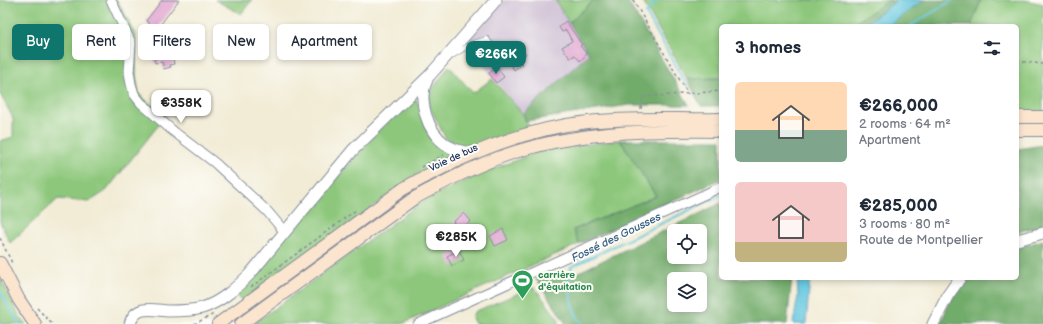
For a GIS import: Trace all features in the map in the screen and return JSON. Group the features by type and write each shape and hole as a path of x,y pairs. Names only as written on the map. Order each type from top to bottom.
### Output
{"main road":[{"path":"1019,117 1043,118"},
{"path":"218,324 404,189 432,172 473,153 506,140 531,133 586,122 630,119 719,120"},
{"path":"1019,130 1043,130"},
{"path":"241,324 413,199 442,183 498,158 530,148 586,136 618,132 719,131"},
{"path":"0,263 19,300 31,309 40,324"},
{"path":"31,309 35,324"}],"street":[{"path":"111,0 131,43 129,72 130,84 137,99 173,131 215,163 267,211 284,231"},
{"path":"130,324 133,316 142,310 183,311 203,307 228,294 250,274 284,231 353,150 430,75 496,0"},
{"path":"430,75 423,92 422,102 427,117 435,132 444,144 452,149 473,153"},
{"path":"409,95 423,92"},
{"path":"420,324 719,188"},
{"path":"1019,239 1043,233"},
{"path":"934,324 944,301 959,280"}],"lane":[{"path":"443,60 455,55 471,44 486,40 493,48"},
{"path":"1019,120 1043,118"},
{"name":"Voie de bus","path":"254,306 263,294 399,196 439,172 479,154 519,141 586,126 617,123 719,120"},
{"path":"241,324 249,312"}],"path":[{"path":"633,0 687,94"},
{"path":"1019,61 1043,64"},
{"path":"642,109 643,97 719,91"},
{"path":"0,238 14,268"},
{"path":"31,309 52,324"}],"shaded area":[{"path":"504,0 555,0 589,54 523,114 465,43"}],"green space":[{"path":"0,0 117,0 136,35 136,75 139,94 165,117 106,191 89,202 58,199 10,243 0,222 0,141 13,137 13,118 0,94"},
{"path":"215,0 252,0 241,14"},
{"path":"555,0 594,0 569,23"},
{"path":"594,0 627,0 689,105 629,105 526,121 523,114 589,54 569,23"},
{"path":"642,0 890,0 853,24 719,24 719,78 687,79"},
{"path":"890,0 981,0 972,24 853,24"},
{"path":"981,0 1025,0 1043,4 1043,113 1019,112 1019,24 972,24"},
{"path":"449,66 473,93 492,79 523,114 530,130 470,148 446,139 429,106 429,94"},
{"path":"719,78 719,106 701,106 687,79"},
{"path":"416,99 427,132 436,143 453,155 415,176 242,301 237,295 289,231 381,128"},
{"path":"620,140 656,196 573,230 579,244 402,324 253,324 426,199 477,175 543,150"},
{"path":"620,140 719,140 719,180 579,244 573,230 656,196"},
{"path":"1043,145 1043,225 1019,231 1019,149"},
{"path":"719,204 719,280 792,280 787,324 566,324 536,279 579,272 667,229 667,264 707,264 707,224 678,224"},
{"path":"1043,240 1043,324 940,324 951,299 969,280 1019,280 1019,247"},
{"path":"0,277 20,317 26,324 0,324"},
{"name":"carrière d'équitation","path":"531,288 535,288 559,320 558,324 475,324 472,318 474,312"}],"water":[{"path":"897,0 924,0 891,24 866,24"},
{"path":"797,280 810,280 806,324 793,324 798,296"}],"building":[{"path":"162,0 179,0 161,24 150,24 146,21"},
{"path":"566,21 582,45 580,46 587,54 580,61 575,55 570,58 562,47 572,41 566,30 562,32 559,27"},
{"path":"521,47 526,54 518,60 522,64 514,70 511,65 514,63 509,56"},
{"path":"154,60 173,60 174,64 170,65 171,67 164,69 162,62 155,63"},
{"path":"497,67 504,77 496,83 489,73"},
{"path":"464,213 471,221 460,230 453,222"},
{"path":"503,229 508,240 495,246 490,236"},
{"path":"459,250 464,260 452,266 447,256"}],"waterway":[{"name":"Fossé des Gousses","path":"658,0 646,13 687,86"},
{"path":"913,24 953,0"},
{"name":"Fossé des Gousses","path":"582,324 577,317 570,297 571,267 719,196"},
{"path":"0,291 19,324"}],"place":[{"name":"carrière d'équitation","path":"523,300"}]}
